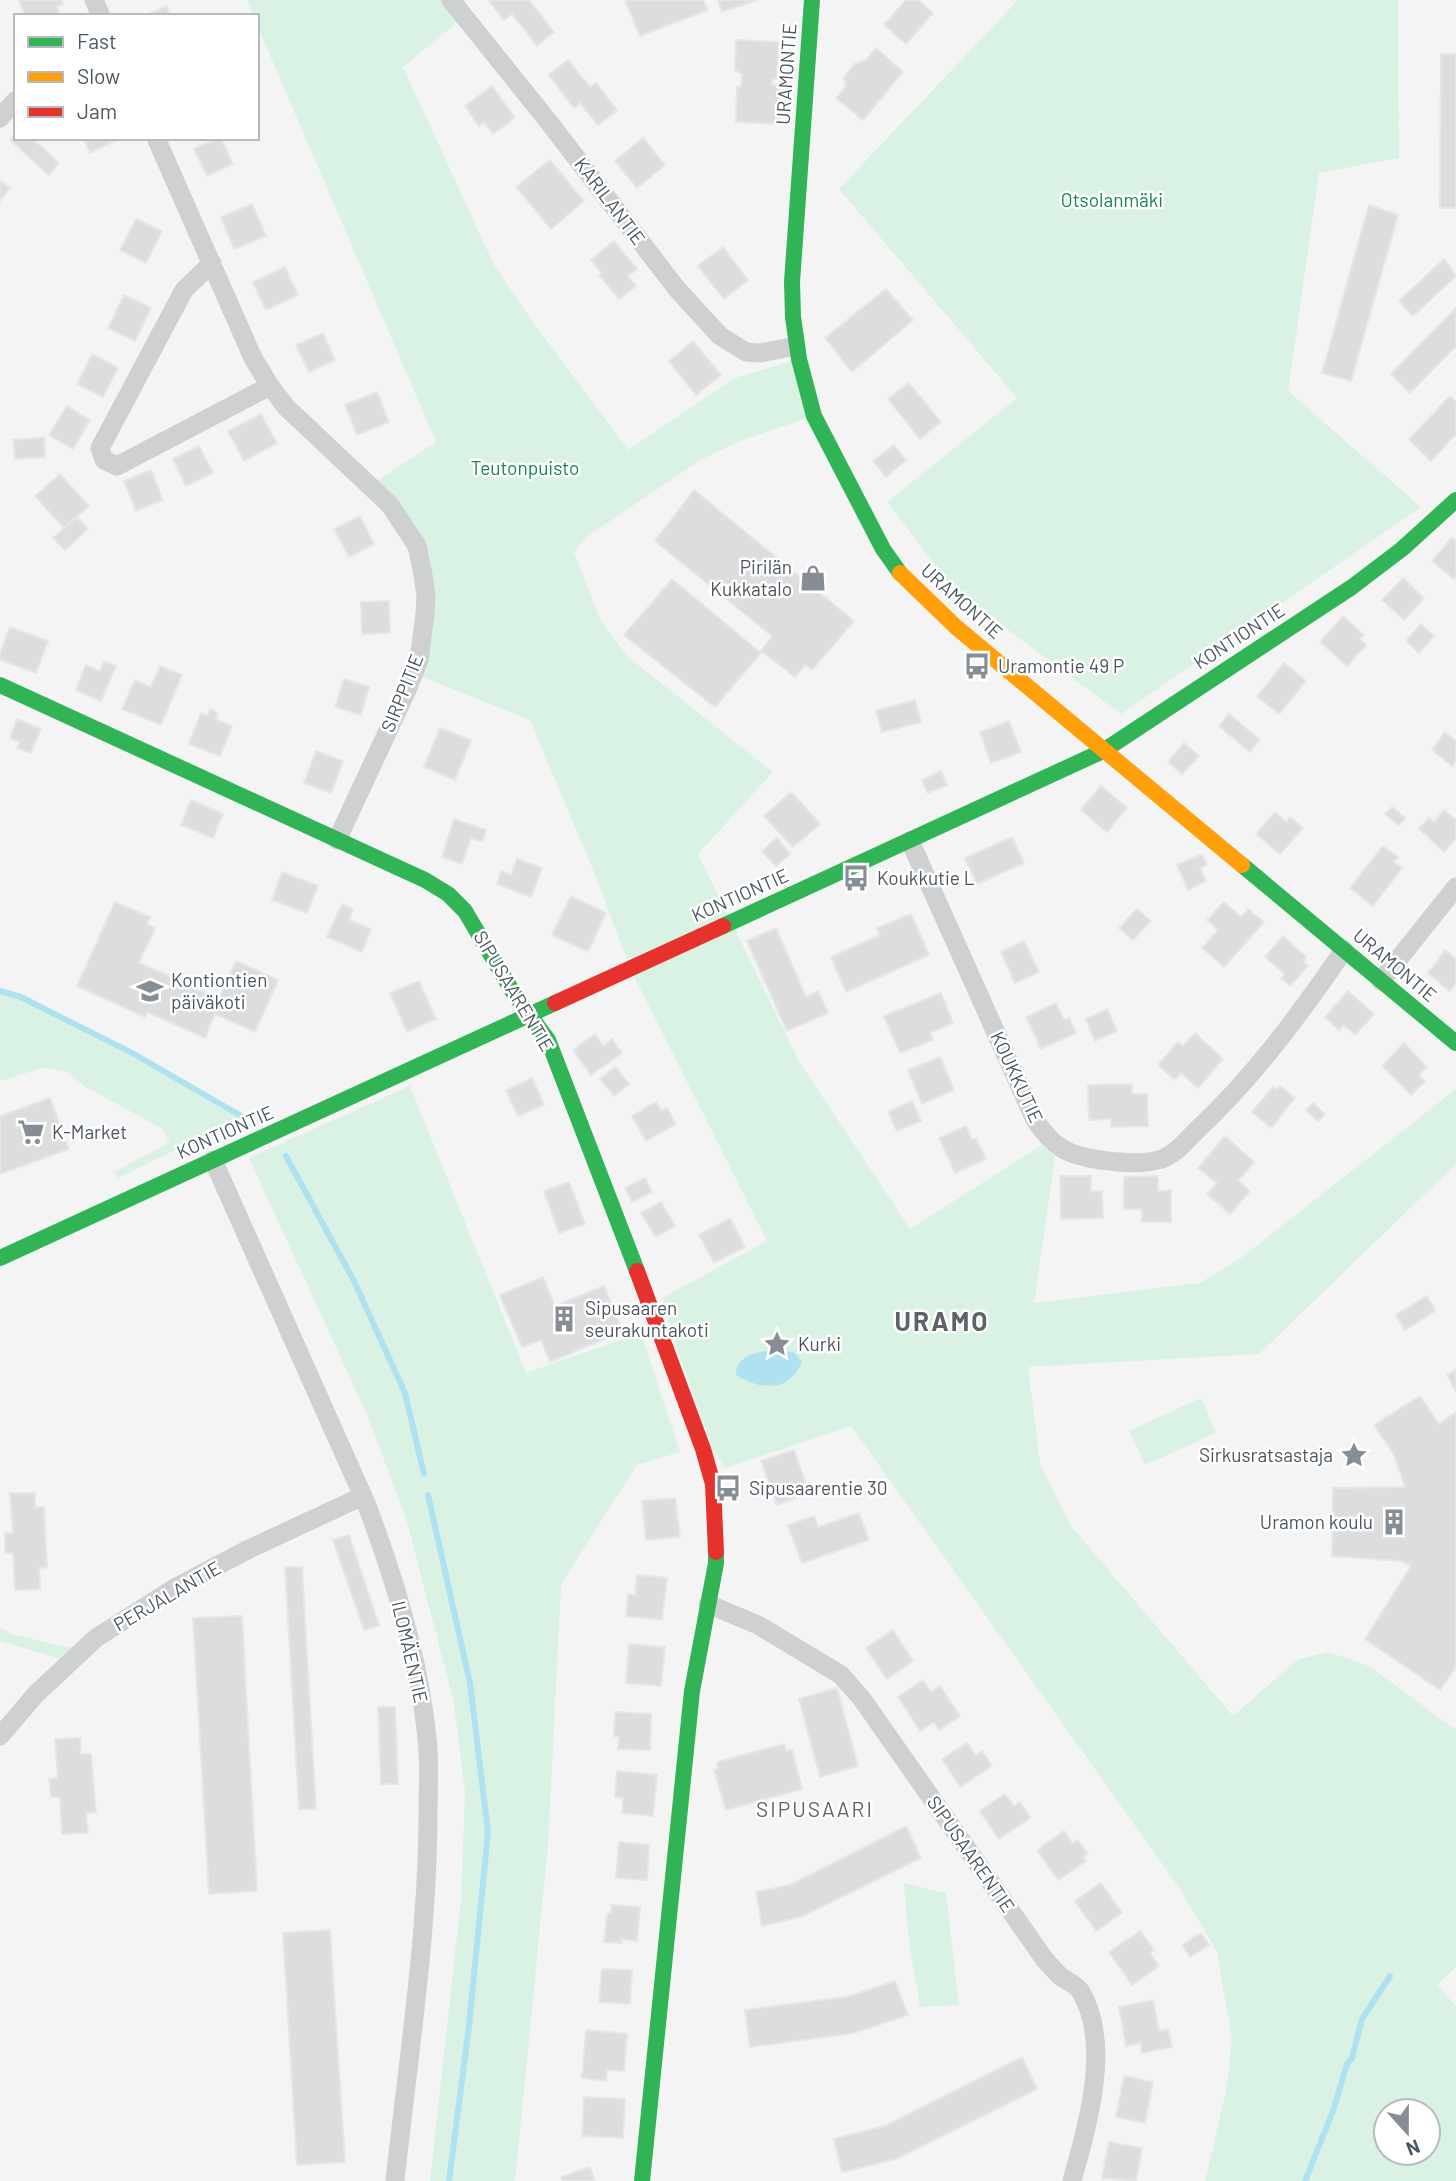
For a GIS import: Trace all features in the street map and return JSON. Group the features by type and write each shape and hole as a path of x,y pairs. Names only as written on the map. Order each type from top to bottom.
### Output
{"street":[{"name":"KARILANTIE","path":"451,0 677,289 720,336 746,352 760,353 796,345"},
{"name":"URAMONTIE","path":"812,0 792,282 796,345 814,416 883,549 901,574 956,627 1456,1043"},
{"path":"0,118 14,102"},
{"name":"SIRPPITIE","path":"157,140 253,358 270,387 286,407 390,505 417,546 426,595 419,660 337,840"},
{"path":"212,263 184,290 100,448 104,460 117,466 270,387"},
{"name":"KONTIONTIE","path":"0,1258 1103,751 1352,587 1402,549 1456,500"},
{"name":"SIPUSAARENTIE","path":"0,685 425,880 448,894 465,911 514,994 548,1040 662,1335 713,1484 717,1533 716,1563 692,1691 642,2181"},
{"name":"KOUKKUTIE","path":"910,841 1035,1121 1055,1145 1077,1156 1120,1162 1158,1160 1173,1153 1220,1109 1308,1002 1344,950"},
{"path":"1381,981 1456,887"},
{"name":"ILOMÄENTIE","path":"213,1160 363,1496 387,1559 422,1693 428,1741 428,1852 424,1913 395,2181"},
{"name":"PERJALANTIE","path":"0,1736 36,1694 96,1638 173,1589 363,1496"},
{"name":"SIPUSAARENTIE","path":"708,1604 758,1625 841,1675 862,1699 1045,1961 1060,1976 1080,1989 1095,2036 1095,2083 1072,2181"}],"green space":[{"name":"Teutonpuisto","path":"247,0 451,0 464,17 403,67 495,267 628,450 735,378 799,359 814,416 745,439 702,459 588,536 574,552 600,619 627,656 773,772 698,854 800,1063 910,1229 1042,1145 1055,1157 1034,1303 1200,1283 1242,1257 1456,1089 1456,1164 1259,1354 1028,1367 1040,1463 1071,1526 1233,1716 1297,1660 1328,1652 1369,1666 1456,1730 1456,1967 1437,1985 1456,2006 1456,2181 1205,2181 1226,2091 1232,2040 1217,1952 1180,1889 851,1426 725,1468 712,1446 670,1329 662,1298 767,1241 630,968 596,877 530,720 413,673 422,569 371,485 436,442 259,30 259,14 252,14"},
{"name":"Otsolanmäki","path":"1018,0 1398,0 1399,158 1319,173 1288,391 1421,507 1121,714 953,589 887,502 1017,398 839,189"},
{"path":"0,991 21,997 134,1054 243,1117 118,1178 114,1172 170,1142 161,1128 86,1087 66,1072 45,1067 0,1081"},
{"path":"410,1086 526,1373 641,1333 680,1452 637,1465 561,1584 548,1846 515,2181 430,2181 461,1899 465,1792 454,1703 406,1518 368,1417 249,1158"},
{"path":"1201,1398 1216,1433 1145,1465 1129,1431"},
{"path":"0,1627 12,1634 79,1650 67,1661 0,1641"},
{"path":"904,1883 946,1893 959,2005 920,2007 908,1936"}],"water":[{"path":"772,1350 793,1352 802,1361 790,1379 774,1386 765,1386 736,1375 743,1359"}],"building":[{"path":"19,0 61,0 63,4 57,7 60,14 24,14"},
{"path":"488,0 529,0 554,32 537,46 512,14 504,20"},
{"path":"625,0 703,0 708,10 640,36"},
{"path":"718,0 757,0 722,12"},
{"path":"906,0 918,0 933,13 906,44 884,25"},
{"path":"167,6 169,14 149,14"},
{"path":"736,40 779,42 777,79 772,79 772,85 781,85 779,124 736,122 737,87 741,87 742,74 735,70"},
{"path":"876,48 903,72 863,120 836,98 846,86 844,78 854,64 866,60"},
{"path":"1441,54 1456,54 1456,208 1440,208"},
{"path":"568,60 590,87 596,83 617,110 598,125 580,103 574,108 549,75"},
{"path":"492,86 515,118 493,134 484,122 479,126 465,106"},
{"path":"14,136 14,140 34,140 59,163 49,175 10,140"},
{"path":"643,138 665,165 637,188 615,161"},
{"path":"89,140 117,140 90,153 85,142"},
{"path":"214,140 222,140 233,164 207,176 194,149"},
{"path":"550,160 584,201 551,229 516,187"},
{"path":"0,181 10,188 0,201"},
{"path":"252,204 266,236 234,249 221,217"},
{"path":"1369,205 1398,215 1351,381 1322,373"},
{"path":"136,219 162,231 146,263 120,250"},
{"path":"614,241 637,269 628,276 636,286 619,299 599,275 602,273 591,260"},
{"path":"723,247 748,280 724,299 698,266"},
{"path":"1444,259 1456,276 1413,316 1399,301"},
{"path":"285,267 298,295 266,310 253,282"},
{"path":"886,289 913,320 852,372 825,338"},
{"path":"124,295 151,308 135,341 108,328"},
{"path":"1456,308 1456,346 1410,393 1391,374"},
{"path":"323,333 335,360 309,372 296,345"},
{"path":"693,341 721,375 696,395 669,361"},
{"path":"92,354 118,368 103,397 77,384"},
{"path":"909,383 941,422 920,439 888,399"},
{"path":"377,392 389,422 357,435 345,405"},
{"path":"1450,396 1456,402 1456,434 1431,461 1409,439"},
{"path":"67,406 90,420 73,449 49,435"},
{"path":"261,414 277,443 244,461 228,431"},
{"path":"44,437 45,457 15,459 13,440"},
{"path":"894,445 906,460 886,477 873,461"},
{"path":"199,446 213,473 186,486 173,459"},
{"path":"151,470 163,500 136,511 124,481"},
{"path":"60,474 89,506 64,528 35,496"},
{"path":"694,490 854,621 812,670 805,665 795,677 761,651 772,636 655,541"},
{"path":"360,516 374,544 349,557 334,529"},
{"path":"77,517 88,529 65,550 53,538"},
{"path":"1451,538 1456,541 1454,579 1432,561"},
{"path":"1403,578 1424,598 1404,620 1382,600"},
{"path":"672,579 761,653 715,707 624,635"},
{"path":"389,601 390,633 362,634 361,602"},
{"path":"1343,616 1364,635 1360,639 1366,645 1347,666 1320,642"},
{"path":"1421,624 1434,636 1419,653 1406,641"},
{"path":"10,627 48,641 36,673 0,660"},
{"path":"104,661 116,666 101,701 76,690 86,665 100,671"},
{"path":"1284,663 1306,681 1279,714 1257,696"},
{"path":"160,666 182,675 161,725 122,709 135,680 151,687"},
{"path":"344,679 369,687 361,715 335,707"},
{"path":"915,700 921,722 882,732 876,711"},
{"path":"210,709 218,713 216,719 232,726 220,756 189,744 201,713 208,716"},
{"path":"1229,714 1260,740 1250,752 1219,726"},
{"path":"17,719 41,729 31,753 17,748 20,742 10,738"},
{"path":"1009,721 1021,752 991,763 980,732"},
{"path":"440,728 471,740 455,780 424,767"},
{"path":"1445,732 1456,741 1456,760 1452,766 1432,750"},
{"path":"1184,743 1199,756 1182,774 1168,762"},
{"path":"316,751 343,761 331,793 304,783"},
{"path":"941,771 947,785 928,793 922,780"},
{"path":"1101,786 1127,808 1107,832 1081,810"},
{"path":"791,792 820,824 793,847 764,816"},
{"path":"191,800 223,814 213,838 181,825"},
{"path":"1392,807 1405,818 1399,826 1385,814"},
{"path":"1444,810 1456,820 1456,838 1444,852 1419,829 1429,818 1434,822"},
{"path":"1275,812 1286,822 1290,817 1303,828 1280,854 1256,834"},
{"path":"454,819 486,830 482,842 471,838 462,864 442,857"},
{"path":"1012,837 1024,863 977,884 965,858"},
{"path":"777,838 790,854 776,866 762,851"},
{"path":"1383,846 1398,857 1394,862 1402,868 1373,906 1350,888"},
{"path":"1202,854 1207,864 1200,868 1206,881 1188,890 1177,865"},
{"path":"517,859 542,868 531,897 497,884 501,871 511,875"},
{"path":"282,872 318,886 307,913 272,900"},
{"path":"571,896 606,913 588,952 552,935"},
{"path":"115,902 150,917 147,924 155,928 139,963 195,984 193,988 219,999 236,961 278,980 255,1032 215,1014 205,1038 147,1012 145,1017 77,986"},
{"path":"1224,902 1241,917 1248,909 1264,922 1224,967 1202,948 1218,930 1207,920"},
{"path":"342,904 353,909 349,920 371,929 362,952 327,937"},
{"path":"1137,909 1151,921 1133,940 1119,928"},
{"path":"911,914 929,955 846,992 831,957 880,935 877,928"},
{"path":"776,928 806,997 818,991 828,1013 787,1031 747,941"},
{"path":"1283,936 1306,957 1304,963 1308,966 1290,986 1281,978 1285,974 1265,957"},
{"path":"1024,941 1039,972 1015,983 1001,952"},
{"path":"1445,950 1456,959 1456,983 1450,991 1428,973"},
{"path":"419,981 436,1019 407,1032 390,993"},
{"path":"1348,991 1374,1014 1355,1035 1343,1025 1339,1030 1325,1017"},
{"path":"941,993 953,1023 930,1033 933,1040 900,1053 884,1016"},
{"path":"1056,1003 1064,1020 1069,1018 1076,1033 1041,1049 1026,1017"},
{"path":"1107,1009 1117,1031 1095,1041 1086,1019"},
{"path":"1195,1033 1223,1059 1198,1088 1181,1073 1175,1080 1158,1065 1178,1042 1183,1046"},
{"path":"595,1034 603,1046 612,1039 622,1053 591,1075 573,1050"},
{"path":"1404,1043 1427,1067 1419,1075 1425,1081 1411,1095 1382,1066"},
{"path":"940,1057 954,1090 922,1104 908,1070"},
{"path":"616,1067 629,1084 614,1096 600,1079"},
{"path":"532,1078 544,1105 518,1116 506,1090"},
{"path":"1132,1084 1132,1094 1147,1094 1148,1126 1111,1127 1111,1119 1089,1120 1088,1085"},
{"path":"1280,1086 1295,1098 1271,1128 1252,1112 1273,1087 1277,1090"},
{"name":"K-Market","path":"50,1098 69,1149 0,1174 0,1116"},
{"path":"912,1101 921,1121 897,1131 888,1112"},
{"path":"656,1102 661,1111 667,1108 676,1124 646,1141 632,1116"},
{"path":"1313,1103 1325,1114 1318,1121 1306,1110"},
{"path":"966,1126 972,1140 976,1138 986,1159 955,1173 939,1138"},
{"path":"1225,1136 1254,1162 1238,1181 1250,1191 1230,1214 1207,1194 1217,1183 1198,1168"},
{"path":"1060,1176 1091,1176 1091,1192 1102,1191 1103,1218 1061,1219"},
{"path":"1158,1176 1158,1191 1171,1190 1171,1222 1142,1222 1142,1209 1124,1209 1124,1177"},
{"path":"645,1178 652,1192 632,1202 625,1188"},
{"path":"569,1182 585,1224 559,1233 544,1191"},
{"path":"661,1202 675,1226 656,1237 641,1213"},
{"path":"730,1218 745,1247 714,1263 699,1235"},
{"name":"Sipusaaren seurakuntakoti","path":"543,1277 555,1306 604,1286 623,1331 550,1362 541,1340 522,1347 500,1295"},
{"path":"1427,1296 1435,1311 1405,1330 1396,1315"},
{"path":"1456,1370 1456,1391 1447,1375"},
{"name":"Uramon koulu","path":"1420,1396 1439,1424 1456,1412 1456,1667 1440,1690 1365,1639 1411,1566 1401,1561 1332,1556 1333,1488 1405,1487 1394,1455 1374,1425"},
{"path":"794,1450 809,1493 777,1505 761,1461"},
{"path":"10,1493 35,1493 35,1508 44,1507 47,1567 39,1568 40,1589 15,1590 13,1553 5,1553 5,1533 13,1533"},
{"path":"675,1498 680,1537 646,1540 642,1501"},
{"path":"859,1513 869,1540 802,1563 788,1525 814,1516 818,1527"},
{"path":"349,1535 379,1625 364,1630 333,1540"},
{"path":"285,1567 302,1567 316,1809 299,1809"},
{"path":"637,1575 667,1578 662,1620 626,1616 628,1594 635,1595"},
{"path":"242,1616 257,1891 209,1894 193,1618"},
{"path":"893,1630 913,1661 887,1679 866,1648"},
{"path":"629,1644 665,1647 661,1686 626,1683"},
{"path":"923,1680 931,1692 940,1686 960,1716 939,1730 934,1722 920,1731 898,1697"},
{"path":"837,1688 858,1766 820,1777 799,1699"},
{"path":"378,1707 395,1707 398,1784 381,1784"},
{"path":"615,1712 651,1714 650,1750 618,1749 619,1737 614,1736"},
{"path":"80,1738 81,1754 91,1754 96,1812 86,1813 88,1833 62,1834 60,1797 51,1797 49,1779 58,1778 55,1739"},
{"path":"967,1743 975,1755 982,1751 992,1766 960,1787 942,1759"},
{"path":"784,1744 786,1751 792,1750 802,1789 726,1810 714,1770 718,1769 717,1762"},
{"path":"617,1771 657,1775 653,1816 622,1813 623,1798 615,1797"},
{"path":"1005,1794 1014,1806 1020,1802 1030,1818 999,1839 980,1811"},
{"path":"906,1826 921,1858 803,1916 762,1926 756,1892 790,1885"},
{"path":"1064,1831 1072,1843 1078,1840 1088,1854 1083,1857 1086,1861 1058,1880 1037,1850"},
{"path":"619,1842 649,1845 647,1880 616,1878"},
{"path":"1101,1883 1122,1913 1096,1931 1075,1901"},
{"path":"612,1905 640,1907 637,1941 622,1939 622,1943 604,1942 607,1914 611,1914"},
{"path":"330,1930 345,2162 297,2165 283,1933"},
{"path":"1140,1931 1154,1950 1150,1953 1159,1966 1132,1985 1109,1952"},
{"path":"1201,1933 1209,1945 1190,1957 1182,1945"},
{"path":"602,1969 632,1970 630,2004 599,2002"},
{"path":"895,1981 908,2015 854,2033 750,2047 745,2010 847,1997"},
{"path":"1153,2000 1159,2031 1168,2029 1172,2047 1142,2053 1141,2043 1126,2046 1119,2007"},
{"path":"586,2030 627,2034 624,2071 607,2070 606,2081 582,2078"},
{"path":"1022,2057 1037,2089 896,2159 842,2172 834,2139 885,2126"},
{"path":"1124,2076 1153,2082 1145,2123 1116,2117"},
{"path":"584,2097 625,2099 623,2138 582,2136"},
{"path":"1109,2142 1142,2148 1136,2181 1102,2178"},
{"path":"590,2167 595,2181 563,2181 561,2177"}],"waterway":[{"path":"0,991 21,997 134,1054 243,1117"},
{"path":"286,1156 354,1281 405,1393 424,1474"},
{"path":"428,1495 470,1683 488,1832 469,2026 449,2181"},
{"path":"1305,2181 1333,2111 1347,2064 1352,2058 1362,2019 1390,1976"}],"traffic: fast":[{"path":"812,0 792,282 793,317 799,359 814,416 883,549 900,573"},
{"path":"723,926 1103,751 1352,587 1402,549 1456,500"},
{"path":"0,685 425,880 448,894 465,911 514,994 548,1040 637,1271"},
{"path":"1242,865 1456,1043"},
{"path":"0,1258 555,1003"},
{"path":"642,2181 692,1691 716,1552"}],"traffic: slow":[{"path":"900,573 956,627 1242,865"}],"traffic: jam":[{"path":"555,1003 723,926"},
{"path":"637,1271 703,1449 713,1484 716,1552"}],"place":[{"name":"Pirilän Kukkatalo","path":"813,578"},
{"name":"Uramontie 49 P","path":"977,666"},
{"name":"Koukkutie L","path":"856,878"},
{"name":"Kontiontien päiväkoti","path":"150,991"},
{"name":"K-Market","path":"31,1132"},
{"name":"Sipusaaren seurakuntakoti","path":"564,1319"},
{"name":"Kurki","path":"777,1344"},
{"name":"Sirkusratsastaja","path":"1354,1455"},
{"name":"Sipusaarentie 30","path":"728,1488"},
{"name":"Uramon koulu","path":"1394,1522"}],"district":[{"name":"URAMO","path":"942,1322"},
{"name":"SIPUSAARI","path":"815,1810"}]}
